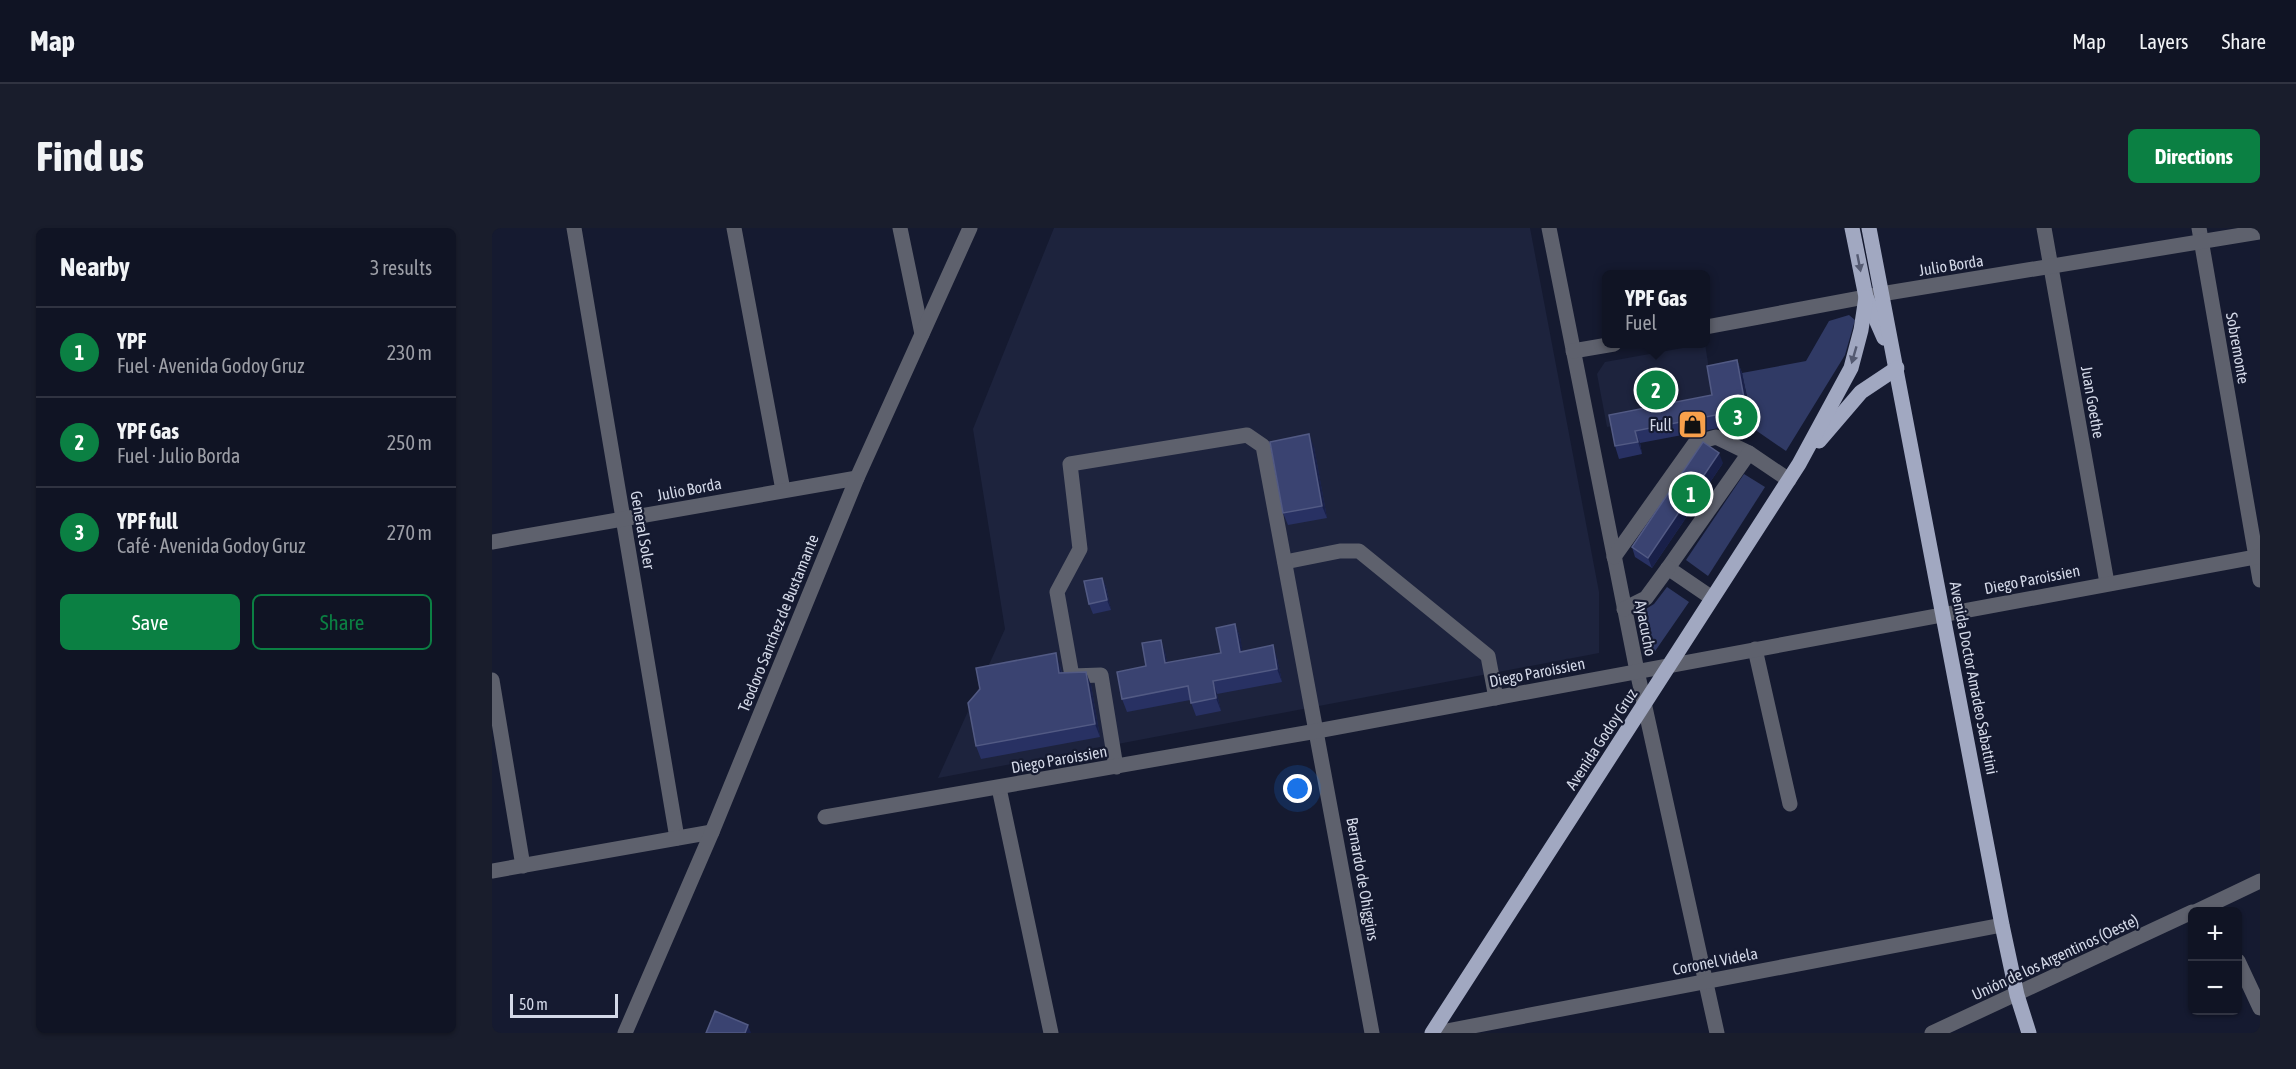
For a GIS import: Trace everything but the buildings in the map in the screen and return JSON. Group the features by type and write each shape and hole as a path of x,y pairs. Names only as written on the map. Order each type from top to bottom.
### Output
{"main road":[{"name":"Avenida Doctor Amadeo Sabattini","path":"1852,228 1866,297 1897,368"},
{"name":"Avenida Doctor Amadeo Sabattini","path":"1869,228 2002,925 2017,995 2029,1033"},
{"name":"Avenida Godoy Gruz","path":"1434,1033 1799,464 1851,368 1862,330 1866,297"},
{"name":"Avenida Godoy Gruz","path":"1799,464 1861,392 1897,368"}],"street":[{"name":"General Soler","path":"574,228 677,838"},
{"path":"734,228 783,490"},
{"path":"900,228 922,334"},
{"name":"Teodoro Sanchez de Bustamante","path":"625,1033 712,832 857,478 970,228"},
{"name":"Ayacucho","path":"1549,228 1644,705 1717,1033"},
{"name":"Juan Goethe","path":"2044,228 2107,583"},
{"name":"Julio Borda","path":"1710,326 1881,294 2051,267 2201,236 2260,232"},
{"name":"Sobremonte","path":"2201,236 2258,556 2260,580"},
{"path":"1573,351 1602,346"},
{"name":"Bernardo de Ohiggins","path":"1116,767 1101,675 1072,676 1057,592 1080,549 1070,464 1247,435 1263,446 1372,1033"},
{"path":"1614,557 1695,443 1716,437 1749,453 1789,480"},
{"path":"1624,609 1646,598 1749,453"},
{"name":"Julio Borda","path":"492,542 857,478"},
{"path":"1285,562 1340,551 1359,551 1488,656 1496,698"},
{"name":"Diego Paroissien","path":"825,817 999,789 2258,556"},
{"path":"1668,568 1712,598"},
{"path":"1755,649 1790,804"},
{"path":"492,680 523,866"},
{"path":"999,789 1051,1033"},
{"path":"492,871 712,832"},
{"name":"Unión de los Argentinos (Oeste)","path":"2214,907 2260,881"},
{"name":"Unión de los Argentinos (Oeste)","path":"1932,1033 2188,915"},
{"name":"Coronel Videla","path":"1434,1033 2002,925"},
{"path":"2242,970 2260,1008"}],"shaded area":[{"path":"1054,228 1530,228 1599,592 1599,653 938,778 1005,629 973,429"},
{"path":"1849,315 1855,320 1845,355 1786,451 1754,429 1742,373 1806,361 1829,321"},
{"path":"1683,348 1706,348 1715,407 1607,427 1597,374 1605,362"},
{"path":"1744,474 1765,487 1708,576 1686,560"},
{"path":"1667,587 1689,602 1651,657 1641,612 1654,604"}],"place":[{"name":"YPF Gas","path":"1656,390"},
{"name":"YPF full","path":"1738,417"},
{"name":"Full","path":"1693,425"},
{"name":"YPF","path":"1691,494"}]}
